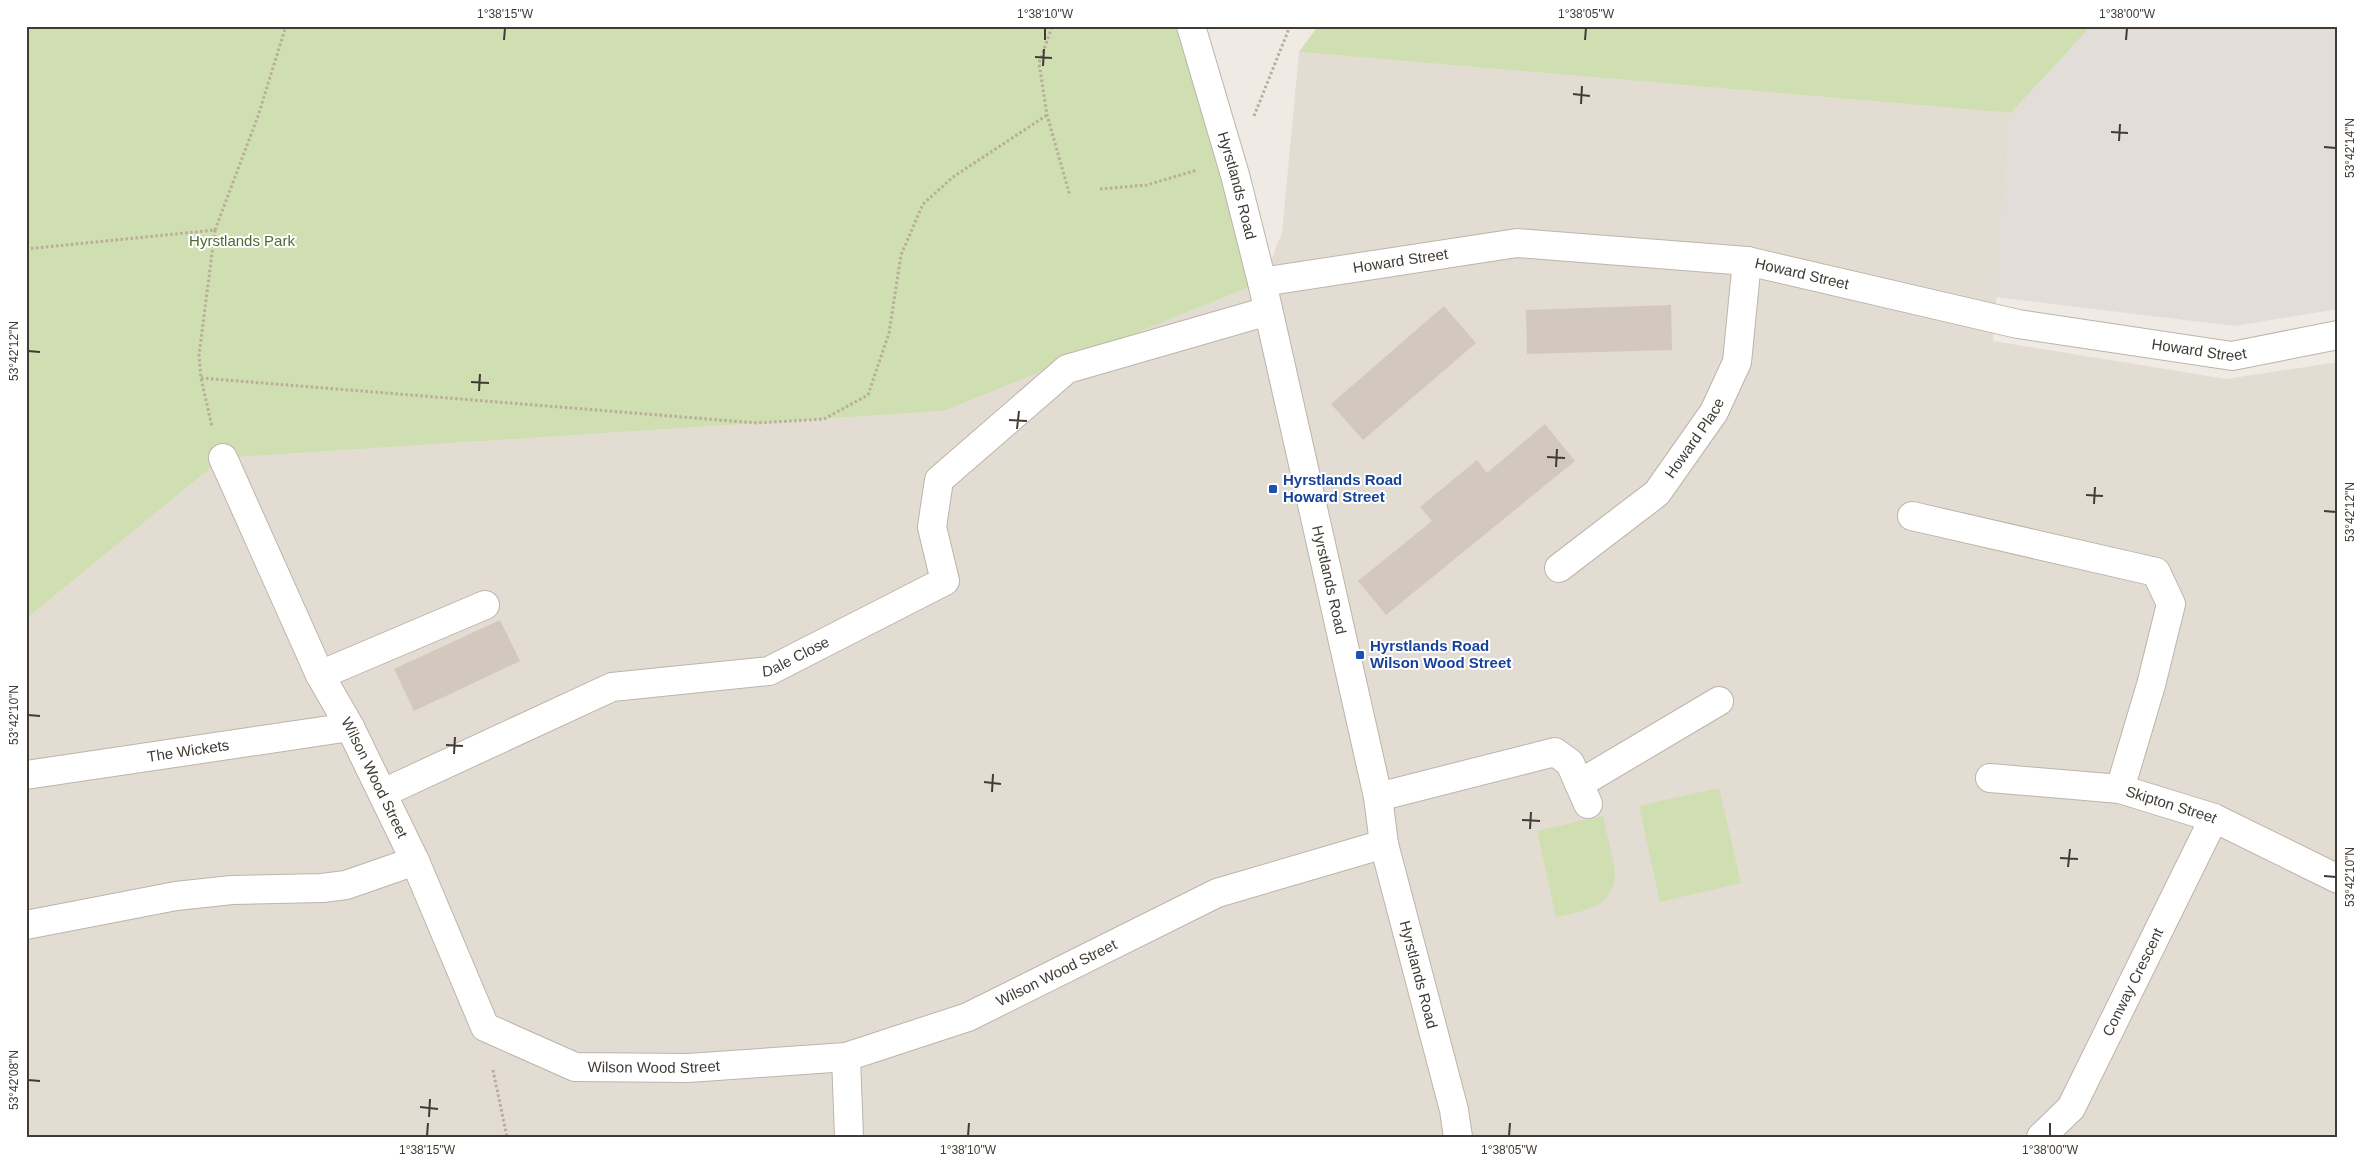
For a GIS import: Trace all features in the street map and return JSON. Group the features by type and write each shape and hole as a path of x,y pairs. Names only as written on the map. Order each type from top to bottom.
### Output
{"street":[{"name":"Hyrstlands Road","path":"1192,26 1262,282 1378,797 1384,844 1454,1110 1458,1137"},
{"name":"Howard Street","path":"1262,282 1517,243 1747,261 2018,324 2232,356 2338,334"},
{"name":"Howard Place","path":"1559,568 1657,493 1714,412 1737,362 1747,261"},
{"name":"Dale Close","path":"383,793 612,687 769,671 945,581 932,526 939,480 1067,369 1268,311"},
{"name":"Wilson Wood Street","path":"223,458 320,675 350,727 415,860 485,1028 575,1067 688,1068 846,1057 968,1017 1217,893 1384,844"},
{"path":"1912,516 2156,572 2171,604 2151,685 2120,790"},
{"path":"320,675 485,605"},
{"path":"1378,797 1555,752 1570,763 1584,794 1719,701"},
{"name":"The Wickets","path":"26,775 350,727"},
{"name":"Skipton Street","path":"1990,778 2120,790 2214,818 2338,879"},
{"name":"Conway Crescent","path":"2041,1137 2071,1108 2214,818"},
{"path":"26,925 176,896 232,890 322,888 346,884 415,860"},
{"path":"846,1057 849,1137"}],"path":[{"path":"223,458 212,435 212,426 201,378 199,355 215,230 258,116 286,26"},
{"path":"1252,119 1290,26"},
{"path":"1052,27 1039,63 1047,115 1070,196"},
{"path":"201,378 757,423 824,419 868,396 889,333 901,255 923,204 953,177 1047,115"},
{"path":"1100,189 1147,185 1230,161"},
{"path":"26,249 215,230"},
{"path":"485,1028 507,1137"}],"shaded area":[{"path":"2091,26 2338,26 2338,309 2234,326 1996,297 2011,113"},
{"path":"1299,52 2011,113 1993,341 2226,379 2338,362 2338,544 2336,547 2338,548 2338,1137 26,1137 26,619 223,458 944,411 1262,282 1282,233"}],"green space":[{"name":"Hyrstlands Park","path":"26,26 1191,26 1262,282 944,411 223,458 26,619"},
{"path":"1318,26 2091,26 2011,113 1299,52"},
{"path":"1719,788 1741,883 1660,902 1639,806"},
{"path":"1603,816 1615,870 1614,882 1610,892 1597,905 1556,917 1537,831"}],"building":[{"path":"1671,305 1672,350 1527,354 1526,310"},
{"path":"1444,306 1476,343 1363,440 1331,404"},
{"path":"1545,424 1575,461 1386,615 1358,581 1432,521 1420,507 1477,460 1487,473"},
{"path":"500,620 520,661 414,711 394,669"}],"place":[{"name":"Hyrstlands Road Howard Street","path":"1273,489"},
{"name":"Hyrstlands Road Wilson Wood Street","path":"1360,655"}]}
